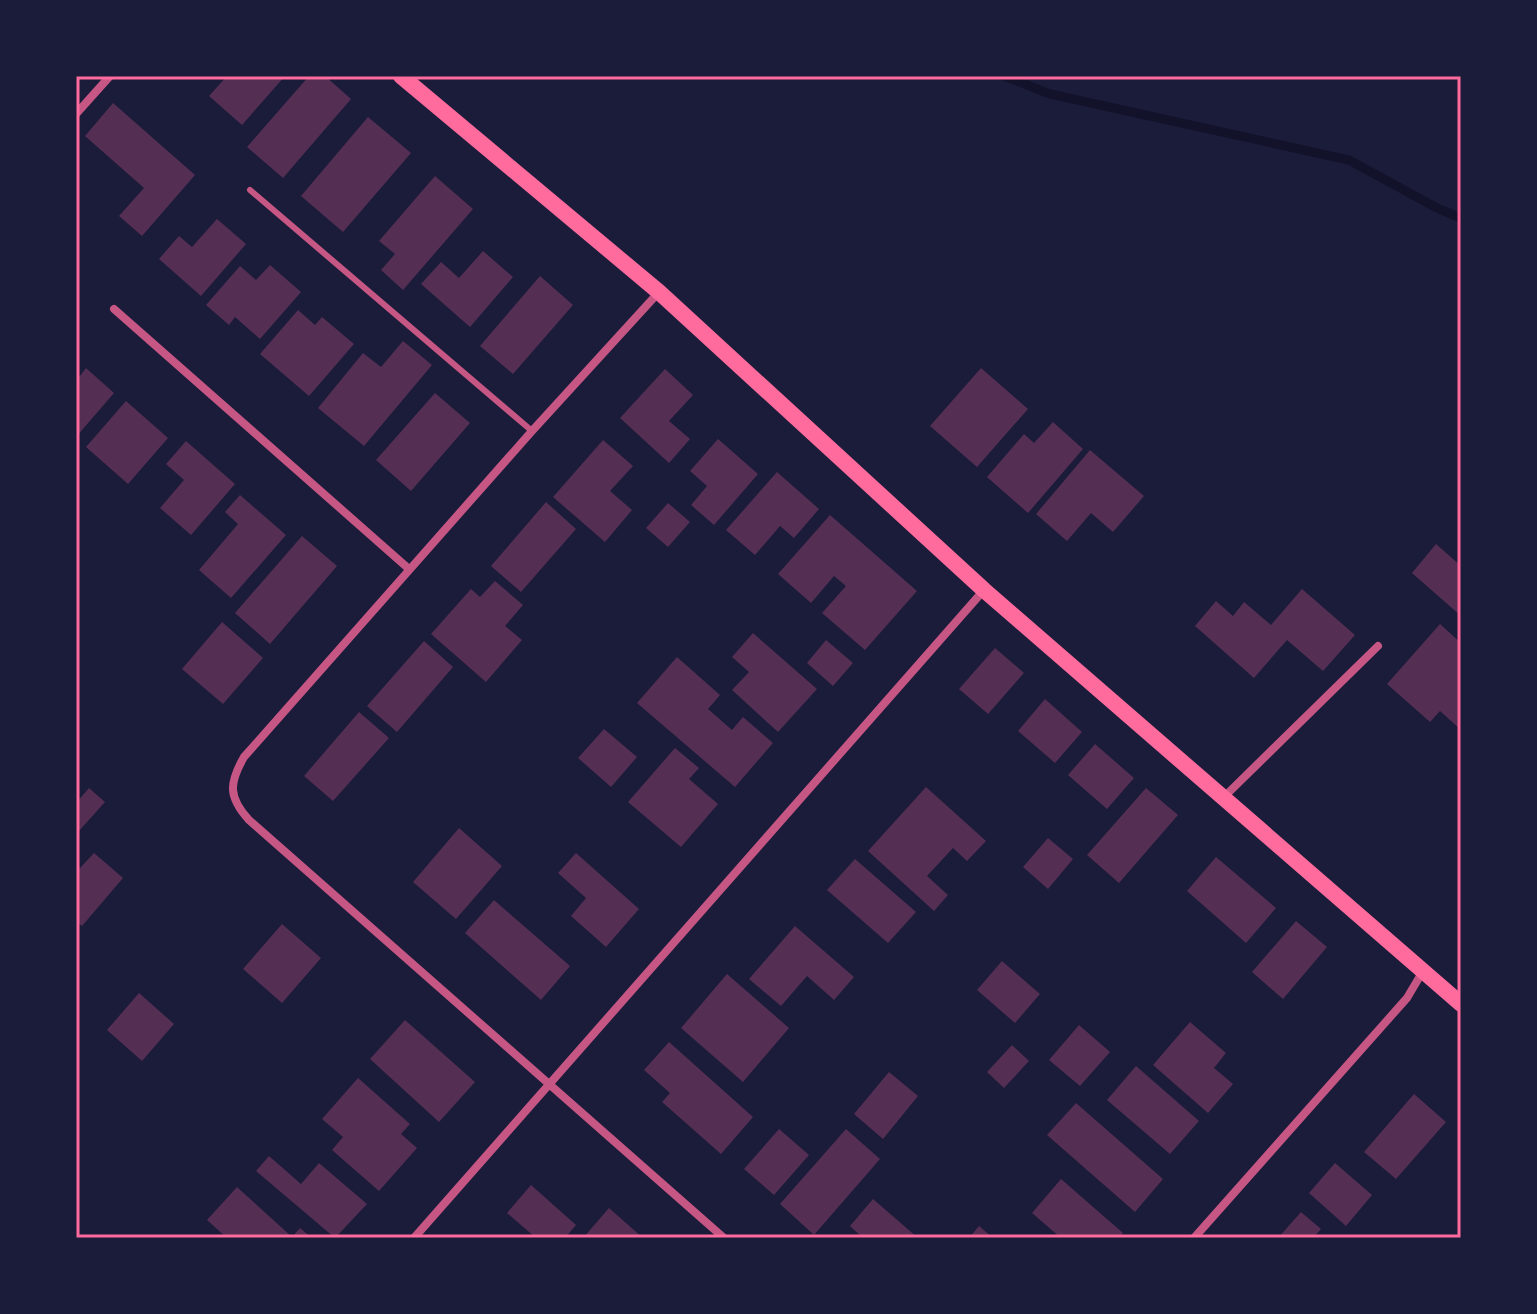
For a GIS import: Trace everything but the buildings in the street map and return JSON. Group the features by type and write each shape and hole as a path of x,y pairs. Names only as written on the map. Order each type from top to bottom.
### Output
{"main road":[{"path":"401,76 659,292 984,590 1461,1004"}],"street":[{"path":"76,114 110,76"},
{"path":"659,292 244,757 236,771 232,790 240,810 249,820 724,1238"},
{"path":"114,309 409,569"},
{"path":"414,1238 984,590"},
{"path":"1224,797 1378,646"},
{"path":"1194,1238 1407,998 1423,971"}],"lane":[{"path":"250,190 532,431"}],"waterway":[{"path":"1004,76 1050,94 1349,160 1461,218"}]}
